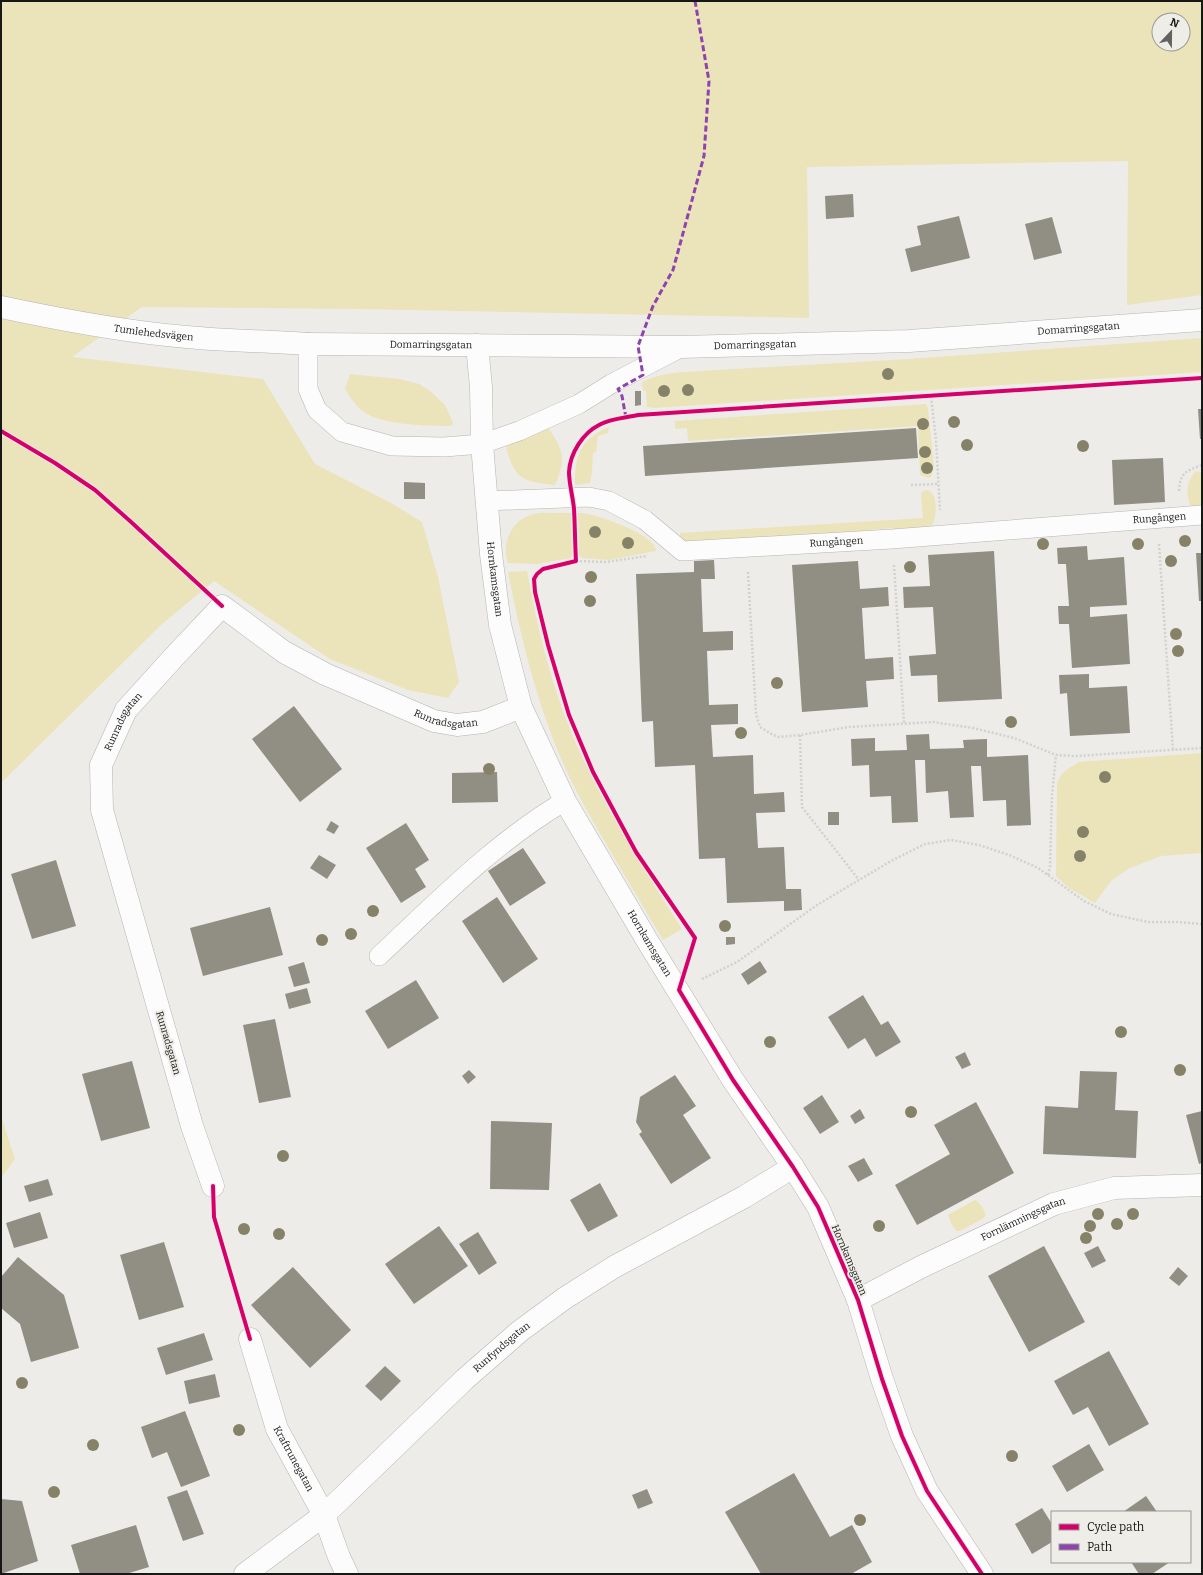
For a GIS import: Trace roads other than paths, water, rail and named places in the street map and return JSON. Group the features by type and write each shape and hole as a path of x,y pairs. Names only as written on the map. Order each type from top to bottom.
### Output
{"street":[{"name":"Tumlehedsvägen","path":"1,307 52,318 135,331 187,337 308,344"},
{"name":"Domarringsgatan","path":"308,344 682,347 909,341 1202,320"},
{"name":"Hornkamsgatan","path":"477,345 481,387 482,444 491,554 500,625 521,707 565,801 648,942 679,990 733,1080 793,1166 818,1207 858,1300 882,1379 902,1436 927,1491 982,1574"},
{"name":"Runradsgatan","path":"214,1186 192,1126 102,810 101,765 126,710 222,606 284,652 325,674 434,721 457,724 483,722 521,707"},
{"name":"Runfyndsgatan","path":"244,1574 324,1515 464,1379 520,1331 564,1298 614,1267 744,1197 793,1166"},
{"name":"Fornlämningsgatan","path":"858,1300 921,1267 1054,1204 1114,1188 1202,1185"},
{"name":"Kraftrunegatan","path":"250,1339 277,1430 324,1515 339,1557 347,1574"}],"lane":[{"path":"308,344 308,389 317,410 342,432 392,446 444,447 482,444 519,431 578,404 611,384 682,347"},
{"name":"Rungången","path":"487,501 589,498 609,501 645,520 682,551 892,539 1194,516"},
{"path":"379,956 484,859 540,816 565,801"}]}
